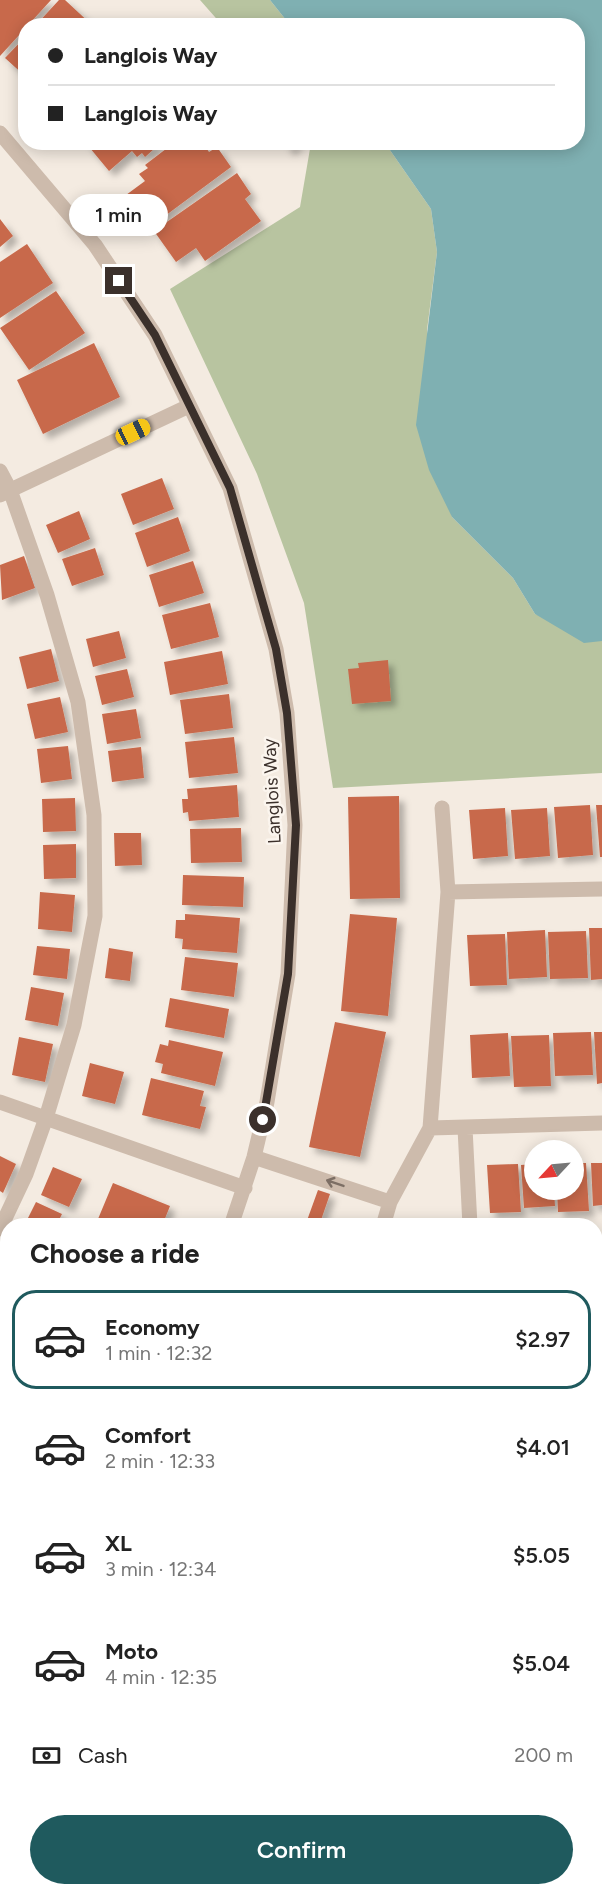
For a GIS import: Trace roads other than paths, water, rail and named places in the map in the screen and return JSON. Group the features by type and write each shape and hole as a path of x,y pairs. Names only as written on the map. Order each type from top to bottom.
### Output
{"street":[{"name":"Langlois Way","path":"0,133 95,245 155,335 230,488 276,649 287,713 296,825 288,974 267,1102 254,1157 234,1218"},
{"path":"5,492 189,406"},
{"path":"0,471 5,492 47,595 78,702 94,815 95,916 74,1025 46,1118 26,1174 5,1218"},
{"path":"385,1218 390,1202 430,1128 448,892 442,808"},
{"path":"448,892 602,889"},
{"path":"0,1102 245,1188"},
{"path":"430,1128 602,1123"},
{"path":"465,1128 470,1218"},
{"path":"254,1157 390,1202"}],"water":[{"path":"270,0 602,0 602,641 584,643 535,614 513,578 452,517 429,470 416,425 437,252 431,209 390,150 585,150 585,18 284,18"}]}
